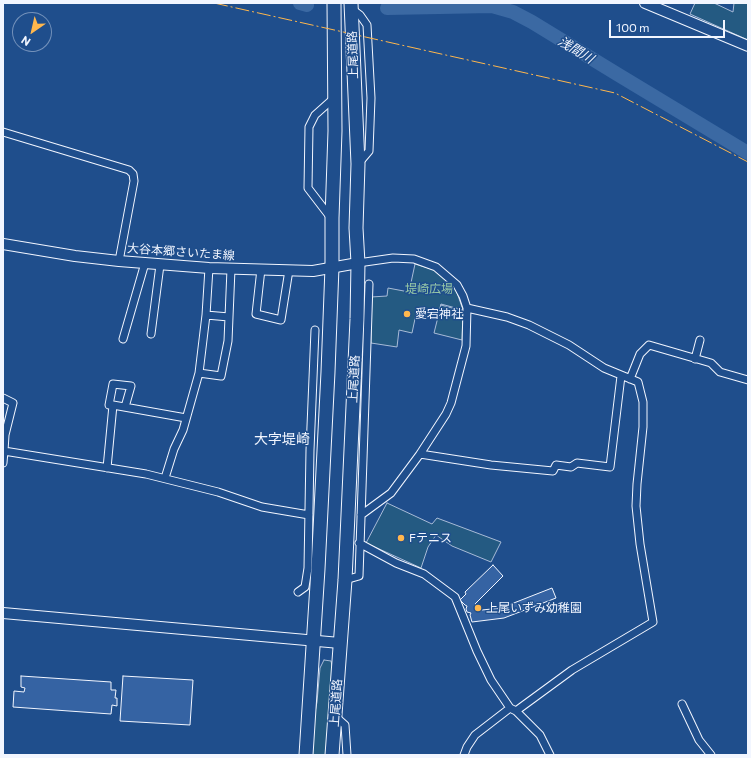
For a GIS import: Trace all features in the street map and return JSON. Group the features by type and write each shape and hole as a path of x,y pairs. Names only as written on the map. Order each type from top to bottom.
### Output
{"highway":[{"name":"上尾道路","path":"306,755 313,640 313,569 328,372 332,267 331,248 335,97 334,3"},
{"name":"上尾道路","path":"332,755 362,321 356,228 358,164 351,6"}],"street":[{"path":"645,3 748,46"},
{"path":"332,218 308,188 309,127 315,115 335,97"},
{"path":"3,132 129,170 134,174 119,261"},
{"name":"大谷本郷さいたま線","path":"3,244 75,256 160,265 209,268 313,271 358,263"},
{"path":"358,263 394,258 414,259 436,267 457,285 467,308 466,346 451,403 446,414 420,454 391,493 361,515"},
{"path":"123,339 145,263"},
{"path":"151,334 160,265"},
{"path":"164,478 174,449 183,430 199,373 206,315 209,268"},
{"path":"199,373 222,376 228,341 231,269"},
{"path":"261,269 256,314 281,320 289,270"},
{"path":"345,580 359,576 361,515 362,321 368,284"},
{"path":"464,755 467,747 475,735 572,670 653,622 640,544 636,506 643,427 642,402 638,382 604,368 569,345 529,325 507,317 467,308"},
{"path":"206,315 229,317"},
{"path":"298,592 305,587 313,569 309,515 315,330"},
{"path":"696,359 700,340"},
{"path":"630,379 640,354 648,345 711,363 720,372 748,380"},
{"path":"313,380 328,372"},
{"path":"420,454 490,465 553,471 556,465 571,467 577,463 610,468 621,376"},
{"path":"125,408 132,386 113,384 109,405 114,405 125,408 186,418"},
{"path":"3,398 13,403 5,435 3,463"},
{"path":"107,468 114,405"},
{"path":"4,451 146,474 218,492 262,507 309,515"},
{"path":"360,543 396,563 424,574 455,598 491,680 513,710 540,734 550,755"},
{"path":"3,613 340,643"},
{"path":"682,704 699,740 711,755"},
{"path":"335,715 346,725 347,755"}],"green space":[{"path":"695,3 714,3 733,12 734,3 748,3 748,40 690,14"},
{"name":"堤崎広場","path":"415,264 438,271 455,287 463,310 441,304 437,319 416,314 412,333 399,330 397,347 371,343 371,297 387,296 388,288 409,292"},
{"path":"441,305 463,311 462,340 434,333"},
{"name":"Fテニス","path":"387,503 432,524 437,518 501,542 491,562 452,546 436,535 428,547 421,568 366,543"},
{"path":"324,660 331,661 333,671 327,755 310,755 311,733 317,702 320,668"}],"building":[{"path":"493,565 503,576 475,604 482,610 501,608 552,588 556,598 504,618 472,622 470,615 471,613 467,612 467,606 460,600 466,594 465,592"},
{"path":"21,676 111,682 111,690 116,690 115,698 117,698 117,706 112,705 111,714 13,707 14,691 24,692 25,688 21,687"},
{"path":"123,676 193,680 190,725 120,721"}],"waterway":[{"name":"浅間川","path":"300,3 307,5"},
{"name":"浅間川","path":"387,8 492,6 513,12 532,22 748,153"}],"power":[{"path":"214,3 615,93 748,162"}],"place":[{"name":"愛宕神社","path":"407,314"},
{"name":"Fテニス","path":"401,538"},
{"name":"上尾いずみ幼稚園","path":"478,608"}],"district":[{"name":"大字堤崎","path":"282,439"}]}
